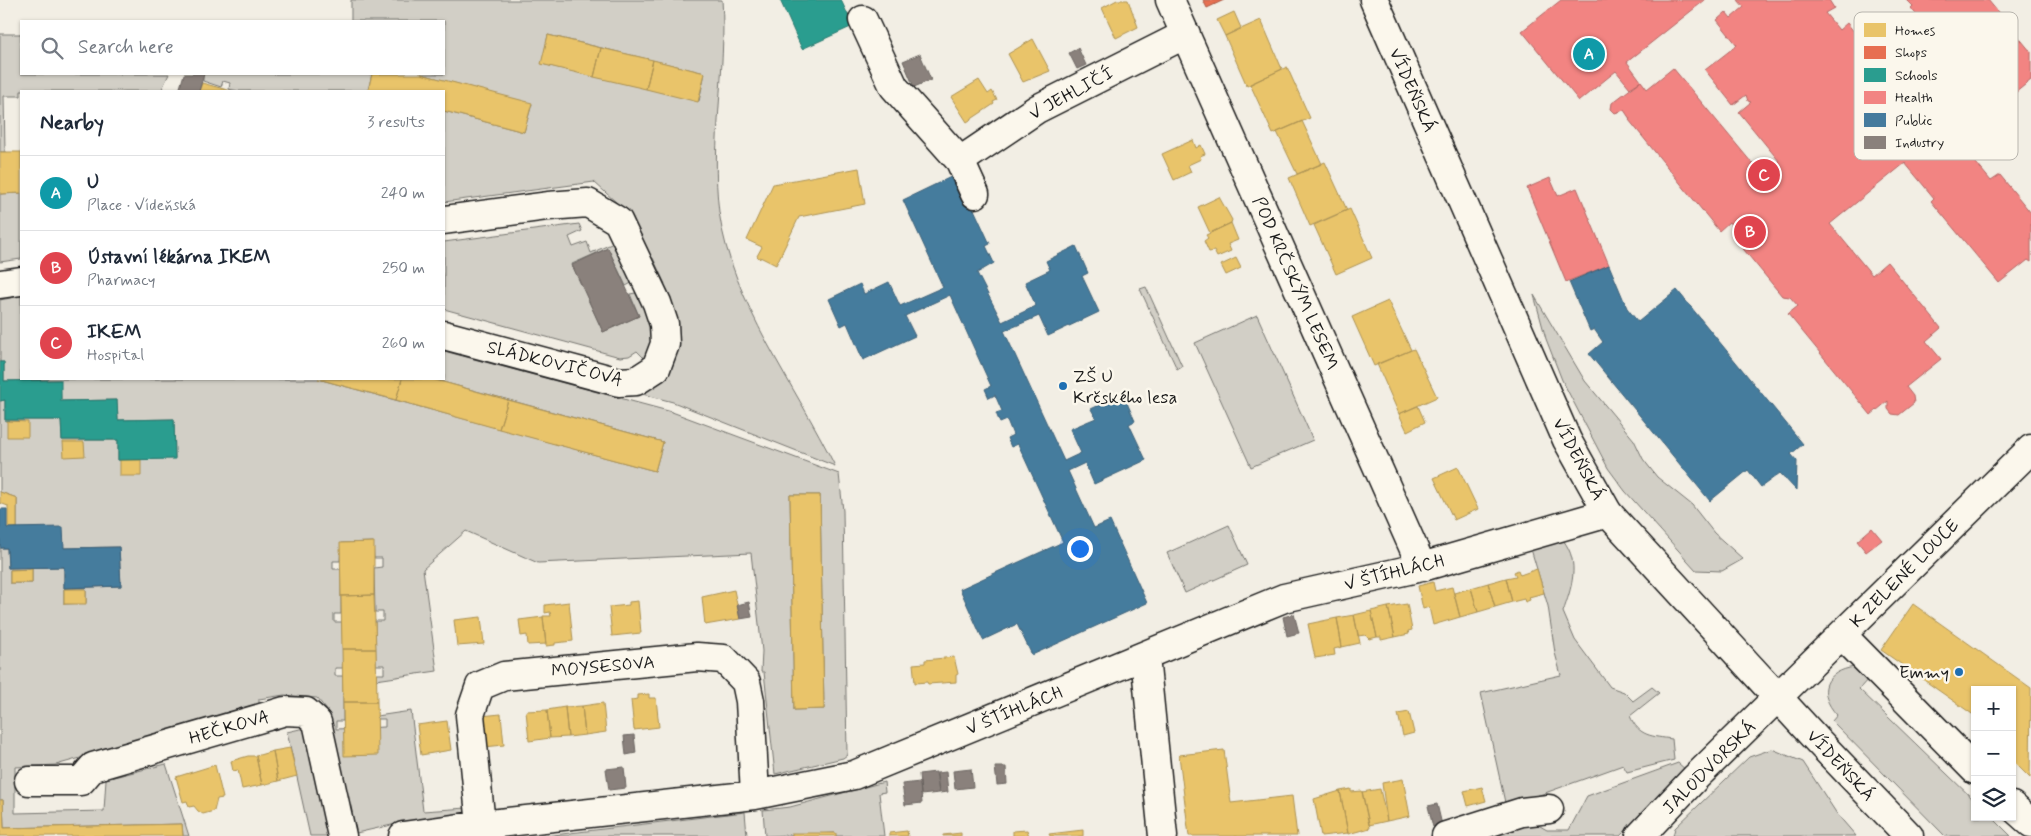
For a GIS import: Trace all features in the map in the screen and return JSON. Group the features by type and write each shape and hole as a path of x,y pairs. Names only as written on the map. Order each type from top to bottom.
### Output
{"street":[{"name":"POD KRČSKÝM LESEM","path":"1170,0 1422,567"},
{"name":"VÍDEŇSKÁ","path":"1374,0 1567,440 1608,513 1778,698 1909,836"},
{"path":"863,20 894,87 960,161 975,194"},
{"name":"V JEHLIČÍ","path":"960,161 1037,109 1186,34"},
{"name":"SLÁDKOVIČOVA","path":"445,220 548,206 588,203 618,221 657,303 664,324 665,344 656,368 636,381 619,382 445,335"},
{"path":"0,284 20,281"},
{"name":"K ZELENÉ LOUCE","path":"1778,698 2028,458"},
{"name":"V ŠTÍHLÁCH","path":"403,836 481,825 756,795 854,775 1145,657 1284,598 1422,567 1608,513"},
{"path":"1842,635 1971,766"},
{"name":"MOYSESOVA","path":"481,825 470,715 480,686 504,676 697,657 724,659 746,682 750,701 756,795"},
{"path":"1145,657 1163,836"},
{"name":"JALODVORSKÁ","path":"1640,836 1696,777 1778,698"},
{"name":"HEČKOVA","path":"30,781 81,781 93,767 285,711 306,712 318,722 342,836"},
{"path":"1446,836 1522,812 1549,809"},
{"path":"2016,810 2031,823"}],"shaded area":[{"path":"351,0 722,0 723,27 716,159 719,212 726,246 737,279 751,311 835,466 673,402 623,389 651,381 661,288 665,284 653,258 648,258 641,253 617,203 594,182 445,202 445,111 524,132 532,104 425,75 445,75 445,20 351,20","holes":["548,35 705,73 699,101 542,64"]},
{"path":"0,34 20,34 20,75 169,75 161,90 20,90 20,96 4,96 5,152 0,152"},
{"path":"203,75 372,75 368,90 234,90 229,89 230,83 223,81 221,87 203,81"},
{"path":"20,193 20,259 0,262 0,194"},
{"path":"579,224 582,231 569,237 573,247 587,242 591,253 618,241 637,280 626,286 608,248 572,264 603,332 639,316 630,294 641,292 657,327 648,362 637,351 629,356 620,357 445,309 445,242"},
{"path":"1146,287 1182,366 1177,369 1140,289"},
{"path":"1534,295 1585,381 1634,440 1643,459 1657,477 1692,505 1714,533 1743,559 1722,571 1696,570 1625,491 1608,468 1562,380 1546,339"},
{"path":"20,296 20,380 60,380 4,381 4,362 0,362 0,300"},
{"path":"1257,315 1313,440 1251,467 1195,343"},
{"path":"445,351 672,412 839,474 843,511 847,755 843,758 775,774 764,672 761,672 762,651 751,553 538,563 466,531 423,569 437,671 376,680 376,674 384,674 384,665 376,665 375,621 383,621 383,612 375,612 374,568 382,567 382,558 374,558 373,542 341,543 340,561 333,561 333,569 341,569 341,614 334,614 334,622 342,622 343,668 335,668 335,676 343,676 343,721 336,721 336,729 385,727 385,719 377,719 377,716 411,711 423,811 467,808 468,814 405,822 343,836 310,836 287,732 330,722 326,709 317,698 284,695 259,699 259,707 56,765 15,767 15,813 104,811 106,779 166,764 189,836 183,836 182,824 4,828 3,800 0,800 0,548 7,548 8,568 64,567 64,588 121,586 119,547 64,548 17,528 17,498 0,492 0,401 5,400 5,420 61,420 62,440 118,440 118,460 175,458 174,419 118,420 117,400 61,401 60,380 322,380 655,471 663,442 436,380 445,380","holes":["790,495 820,495 824,709 794,710","32,569 32,583 10,583 10,570","64,589 86,589 86,603 64,604"]},
{"path":"1229,525 1247,565 1185,593 1167,553"},
{"path":"1563,540 1572,558 1573,576 1563,612 1575,640 1610,687 1624,692 1633,701 1652,687 1659,693 1630,716 1642,732 1652,736 1672,739 1674,760 1627,772 1623,765 1506,807 1481,693 1561,675 1555,653 1548,606 1531,549"},
{"path":"1855,667 1869,678 1859,689 1971,797 1971,821 1996,821 2011,836 1945,836 1832,721 1837,715 1827,698 1827,684 1837,673"},
{"path":"1772,749 1803,762 1837,814 1856,836 1673,836 1675,828 1749,757"},
{"path":"1678,763 1686,770 1620,836 1447,836 1522,816 1547,830 1569,830 1587,796"},
{"path":"884,782 885,792 879,793 884,836 836,836 835,833 765,836 763,810 790,807"},
{"path":"745,812 747,836 545,836"}],"building: Homes":[{"path":"1117,0 1128,0 1138,27 1116,38 1102,8"},
{"path":"1234,12 1241,28 1225,36 1217,20"},
{"path":"1261,20 1282,69 1247,86 1225,36"},
{"path":"548,35 601,48 594,77 541,64"},
{"path":"1033,39 1050,71 1023,82 1008,54"},
{"path":"601,48 653,60 646,89 594,77"},
{"path":"653,60 705,73 698,102 646,89"},
{"path":"1287,67 1310,118 1273,134 1250,84"},
{"path":"372,75 425,75 532,103 524,132 445,111 445,90 368,90"},
{"path":"979,80 988,94 992,91 997,100 967,122 951,97"},
{"path":"202,83 227,90 199,90"},
{"path":"1302,121 1322,164 1297,174 1277,132"},
{"path":"1193,140 1196,148 1201,145 1205,154 1200,156 1201,159 1188,165 1191,172 1174,180 1162,154"},
{"path":"0,152 20,152 20,193 0,194"},
{"path":"1325,162 1347,210 1310,226 1289,178"},
{"path":"859,168 865,204 799,217 776,265 757,256 762,247 747,240 773,184"},
{"path":"1219,197 1232,220 1231,223 1210,233 1198,207"},
{"path":"1350,209 1372,258 1336,274 1314,225"},
{"path":"1231,223 1238,240 1228,244 1231,251 1217,257 1214,251 1209,252 1204,241 1208,238 1206,235"},
{"path":"1236,258 1241,268 1226,275 1221,265"},
{"path":"1388,301 1411,350 1374,366 1352,317"},
{"path":"1414,349 1437,397 1399,414 1377,364"},
{"path":"322,380 402,380 396,400"},
{"path":"402,380 436,380 508,400 499,429 396,400"},
{"path":"508,400 663,442 655,471 499,429"},
{"path":"1418,406 1425,422 1407,431 1399,414"},
{"path":"7,421 28,422 28,437 7,437"},
{"path":"63,442 84,442 85,456 64,457"},
{"path":"120,460 141,460 141,476 120,476"},
{"path":"1458,467 1478,509 1454,520 1434,478"},
{"path":"0,492 17,498 17,528 8,528 8,506 0,503"},
{"path":"790,495 820,495 824,709 794,710"},
{"path":"374,542 374,595 341,596 340,543"},
{"path":"32,569 32,583 10,583 10,570"},
{"path":"1537,569 1544,593 1529,597 1530,600 1525,602 1524,599 1512,602 1506,578 1516,576 1514,572 1518,570 1520,575"},
{"path":"1506,578 1512,602 1495,607 1488,583"},
{"path":"1433,582 1435,591 1452,587 1460,617 1433,625 1429,607 1423,609 1418,586"},
{"path":"1488,583 1495,607 1478,612 1471,588"},
{"path":"1471,588 1478,612 1460,617 1454,593"},
{"path":"64,589 86,589 86,604 64,604"},
{"path":"734,590 740,619 705,625 702,597"},
{"path":"374,595 376,649 342,649 341,596"},
{"path":"638,601 641,633 612,636 609,607 629,605 629,602"},
{"path":"569,602 573,641 546,646 543,616 551,616 550,612 545,613 545,605"},
{"path":"1407,604 1412,630 1408,631 1409,634 1395,637 1388,607"},
{"path":"1913,604 2031,688 2030,778 2016,764 2016,686 1971,686 1971,713 1881,650"},
{"path":"1388,607 1395,637 1381,640 1381,637 1377,637 1371,611"},
{"path":"1371,611 1377,637 1369,639 1365,635 1358,636 1354,615"},
{"path":"1354,615 1360,643 1342,647 1337,618"},
{"path":"481,617 484,644 457,646 454,620"},
{"path":"543,617 546,644 528,645 527,635 521,636 519,620"},
{"path":"1337,618 1342,647 1334,649 1335,655 1315,658 1308,624"},
{"path":"342,649 376,649 377,702 343,702"},
{"path":"954,657 958,674 956,675 956,682 915,683 913,664 925,663 925,660"},
{"path":"649,694 649,698 656,698 659,727 634,730 631,700 638,699 638,695"},
{"path":"343,702 377,702 378,755 344,756"},
{"path":"603,703 606,732 585,735 582,706"},
{"path":"582,706 585,735 568,737 565,707"},
{"path":"565,707 568,737 550,738 547,710"},
{"path":"547,710 550,738 529,741 526,711"},
{"path":"1409,712 1414,733 1403,736 1398,714"},
{"path":"501,714 504,745 484,747 481,716"},
{"path":"447,721 451,750 421,755 417,725"},
{"path":"290,748 297,776 278,781 273,751"},
{"path":"1224,750 1231,803 1292,796 1297,836 1189,836 1179,755"},
{"path":"273,751 278,781 262,785 256,756"},
{"path":"248,756 256,756 262,785 242,789 238,770 233,771 231,761"},
{"path":"215,765 223,798 217,799 214,811 203,814 194,806 189,807 187,801 183,802 176,777"},
{"path":"1403,779 1410,816 1387,821 1382,783"},
{"path":"1482,787 1486,801 1468,806 1464,791"},
{"path":"1351,789 1351,792 1362,791 1370,828 1348,834 1340,791"},
{"path":"1380,789 1387,821 1369,825 1362,792"},
{"path":"1340,791 1348,833 1321,836 1314,799"},
{"path":"0,800 3,800 4,828 182,824 183,836 0,836"},
{"path":"1027,830 1029,836 1013,836 1013,831"},
{"path":"1083,830 1083,836 1050,836 1049,834"},
{"path":"907,831 908,836 889,836 889,833"},
{"path":"792,833 836,833 836,836 792,836"},
{"path":"961,833 961,836 943,836 943,835"}],"building: Shops":[{"path":"1203,0 1224,0 1207,8"}],"building: Schools":[{"path":"780,0 841,0 853,26 802,49"},
{"path":"0,362 4,362 4,381 61,380 61,401 117,400 118,420 174,419 175,459 118,460 118,440 62,440 61,420 5,420 5,400 0,401"}],"building: Health":[{"path":"1561,0 1705,0 1627,62 1641,81 1630,88 1616,71 1579,101 1522,31"},
{"path":"1738,0 1829,0 1834,8 1825,13 1839,30 1847,23 1854,32 1854,160 1974,160 1991,181 2000,175 2031,213 2031,262 2028,260 1999,283 1931,201 1934,198 1905,163 1830,224 1872,275 1887,262 1941,328 1926,341 1941,359 1906,387 1913,396 1914,403 1899,415 1892,414 1888,409 1888,401 1871,415 1788,314 1798,306 1790,297 1782,296 1735,239 1735,230 1729,222 1719,231 1629,120 1624,110 1615,113 1611,109 1612,103 1641,81 1647,89 1673,68 1771,186 1777,181 1768,171 1779,161 1739,112 1751,102 1748,101 1746,95 1733,105 1705,70 1737,45 1717,20 1726,12 1731,18 1744,7"},
{"path":"1907,0 1988,0 1998,12 1914,12 1911,8 1913,6"},
{"path":"2018,36 2031,52 2031,80 2018,91"},
{"path":"1550,178 1558,196 1577,188 1609,265 1566,282 1527,188"},
{"path":"1872,528 1882,540 1866,552 1857,541"}],"building: Public":[{"path":"953,176 968,207 972,205 990,244 986,246 994,263 977,273 1002,322 1036,306 1025,282 1050,270 1046,261 1076,246 1088,273 1082,276 1099,312 1048,336 1039,316 1004,331 1064,461 1081,453 1070,429 1096,418 1091,409 1123,394 1135,421 1129,424 1146,460 1094,484 1085,463 1068,471 1094,528 1110,521 1147,603 1032,655 1017,624 983,640 960,589 1063,542 1018,444 1011,447 1007,438 1013,435 1007,420 1000,423 996,413 1002,411 995,395 989,398 985,389 991,386 950,295 905,316 915,336 863,360 847,323 841,326 829,299 860,284 864,294 889,282 900,306 943,287 903,200"},
{"path":"1609,265 1627,308 1638,322 1677,290 1803,444 1791,454 1797,461 1796,490 1780,473 1761,487 1748,470 1710,501 1589,354 1603,342 1594,329 1590,331 1569,282"},
{"path":"0,509 7,509 7,528 63,527 64,548 119,547 121,586 64,588 64,567 8,568 7,548 0,548"}],"building: Industry":[{"path":"1078,48 1086,65 1077,69 1069,53"},
{"path":"920,54 931,80 914,87 903,61"},
{"path":"184,75 204,75 199,90 179,90"},
{"path":"608,248 639,316 603,332 572,265"},
{"path":"749,602 752,617 740,619 737,605"},
{"path":"1294,614 1299,633 1287,636 1283,617"},
{"path":"634,735 636,753 626,755 624,736"},
{"path":"624,767 626,788 609,790 606,769"},
{"path":"995,767 1006,767 1007,784 997,785"},
{"path":"971,769 973,787 955,789 953,771"},
{"path":"936,772 939,793 921,795 919,774"},
{"path":"946,772 948,792 939,793 937,773"},
{"path":"920,782 922,803 905,805 902,784"},
{"path":"1437,804 1442,825 1433,827 1428,806"}],"place":[{"name":"U","path":"1589,54"},
{"name":"IKEM","path":"1764,175"},
{"name":"Ústavní lékárna IKEM","path":"1750,232"},
{"name":"ZŠ U Krčského lesa","path":"1063,386"},
{"name":"Emmy","path":"1959,672"}]}
